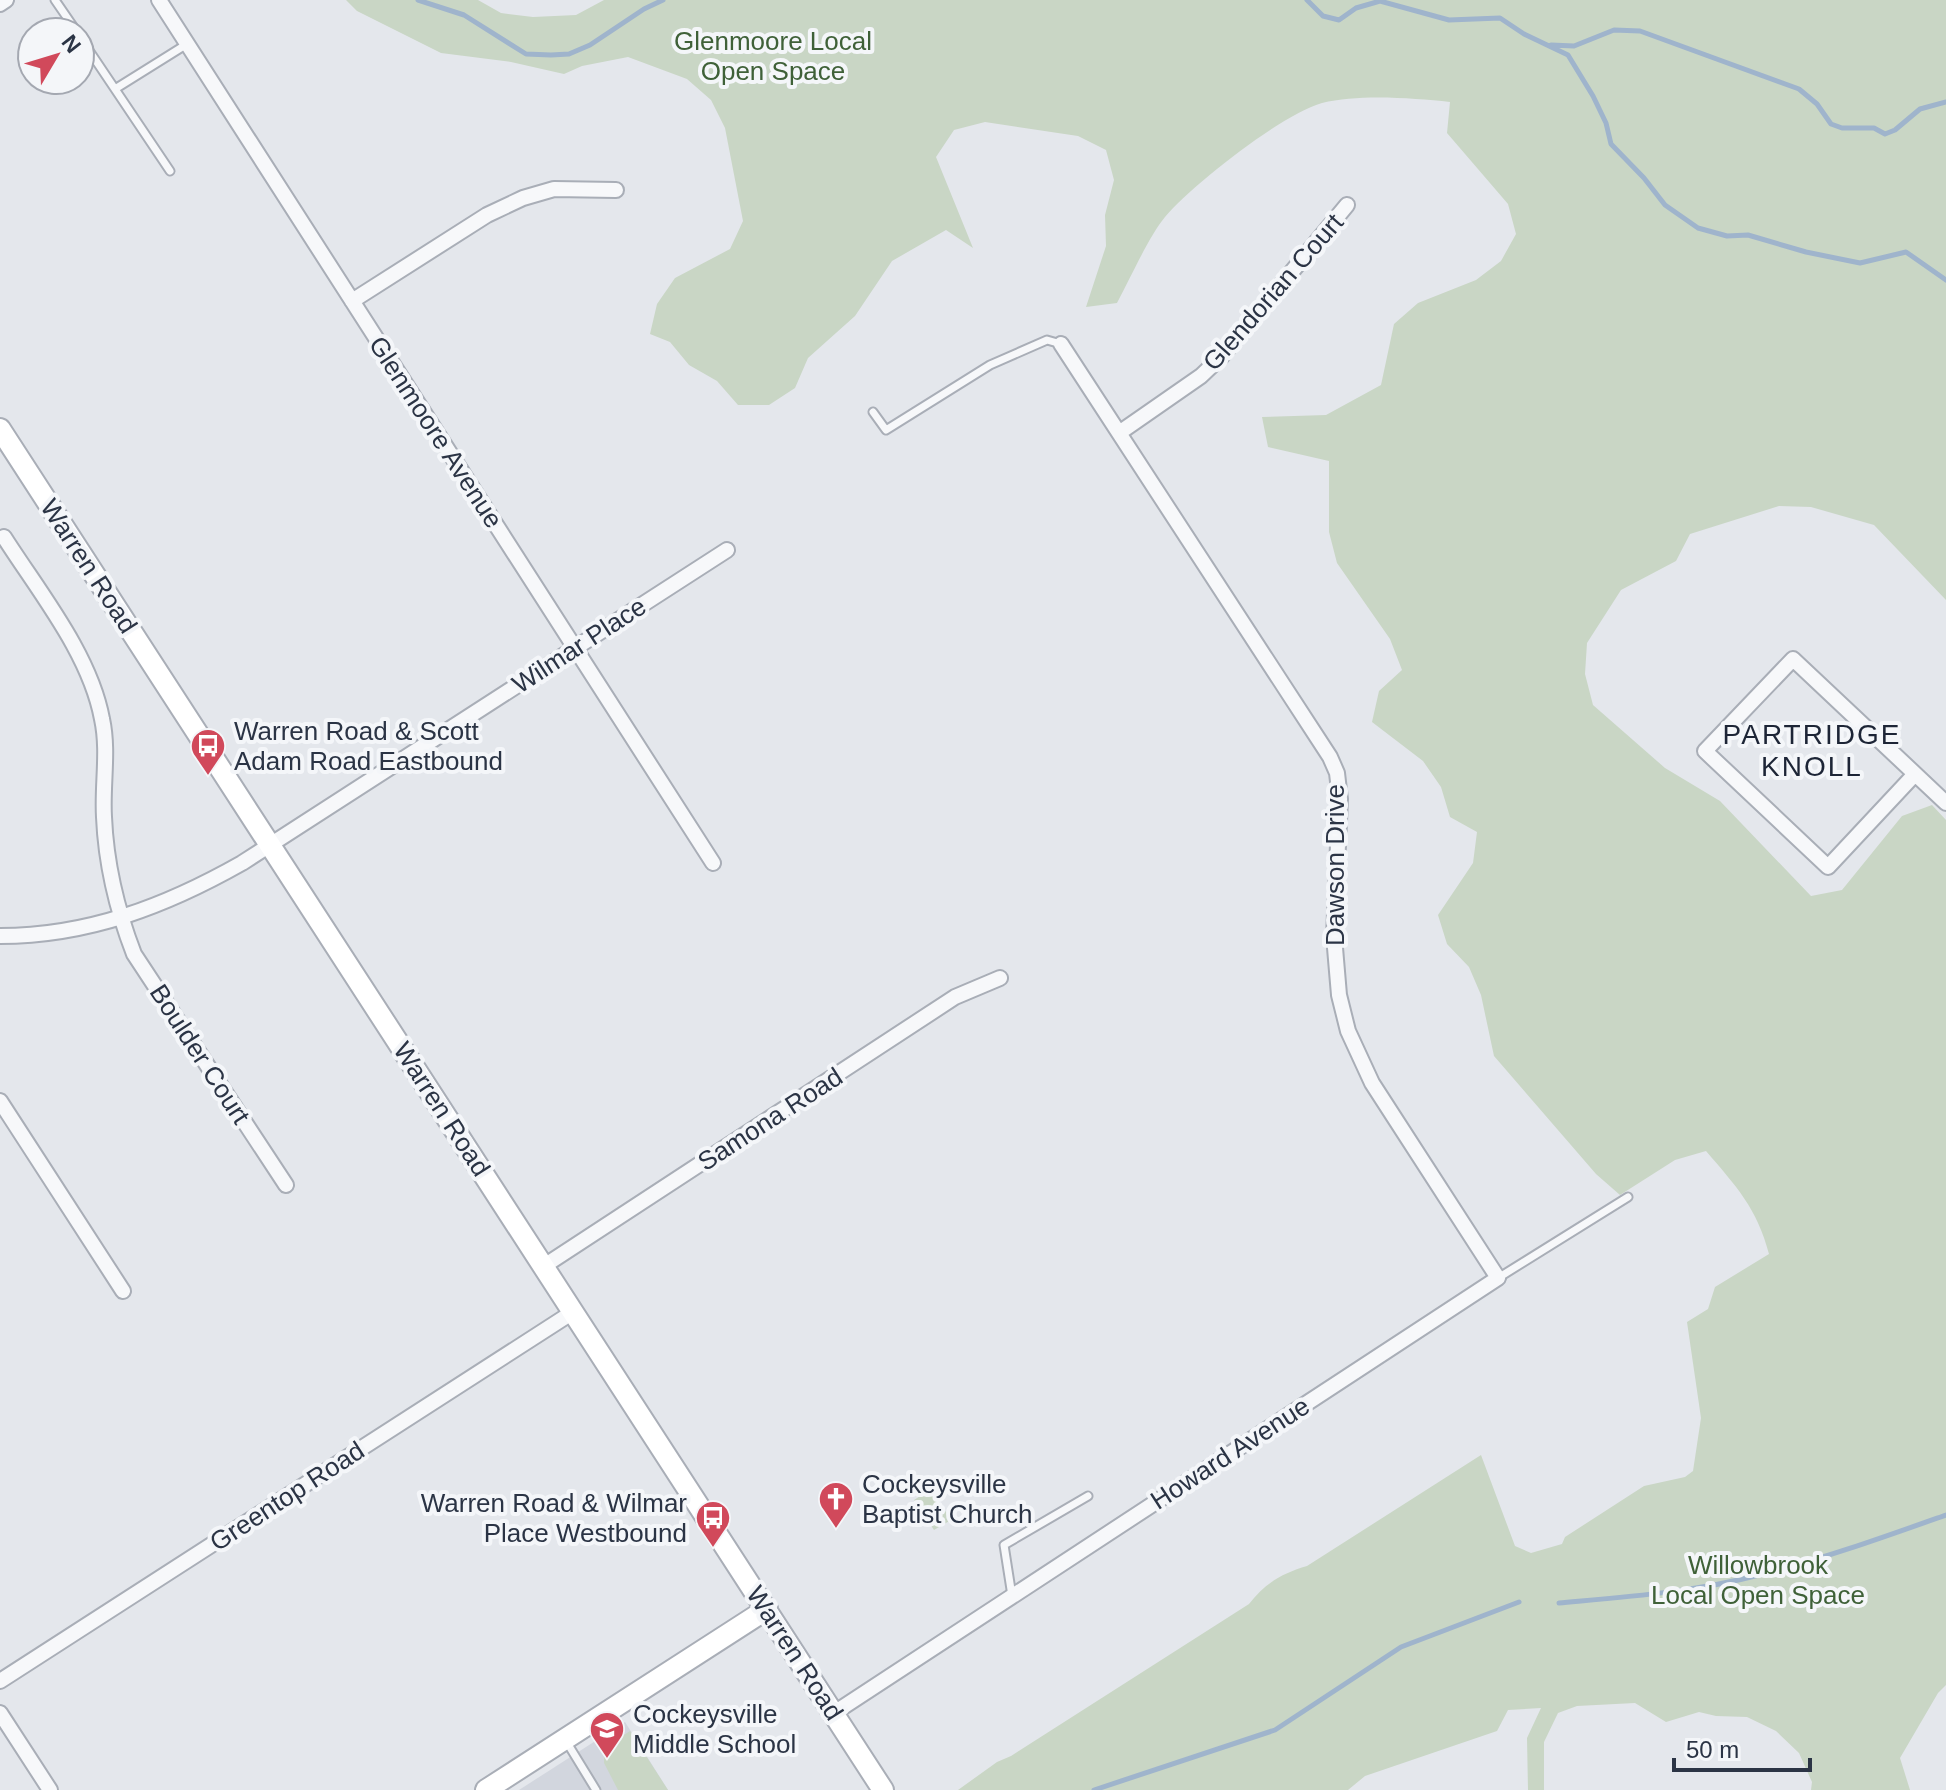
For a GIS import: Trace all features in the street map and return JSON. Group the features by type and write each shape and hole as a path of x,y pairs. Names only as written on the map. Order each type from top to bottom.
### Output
{"street":[{"path":"0,4 6,0"},
{"name":"Glenmoore Avenue","path":"159,0 713,863"},
{"path":"352,301 487,215 523,198 554,189 616,190"},
{"name":"Glendorian Court","path":"1119,433 1201,376 1222,356 1347,205"},
{"name":"Dawson Drive","path":"1061,344 1330,757 1337,773 1340,799 1335,961 1348,1031 1372,1083 1498,1278"},
{"name":"Warren Road","path":"0,429 883,1790"},
{"name":"Boulder Court","path":"4,537 77,651 94,687 103,721 108,867 120,919 134,954 286,1185"},
{"name":"Wilmar Place","path":"0,936 52,934 120,919 198,888 270,845 727,550"},
{"path":"1915,774 1828,867 1705,751 1793,659 1946,803"},
{"name":"Samona Road","path":"544,1266 955,997 1000,978"},
{"path":"0,1101 123,1291"},
{"name":"Howard Avenue","path":"834,1713 1498,1278"},
{"name":"Greentop Road","path":"0,1681 573,1312"},
{"path":"486,1790 767,1609"},
{"path":"0,1713 50,1790"}],"lane":[{"path":"115,89 187,44"},
{"path":"96,61 170,171"},
{"path":"873,412 886,430 990,365 1047,340 1061,344"},
{"name":"Howard Avenue","path":"1498,1278 1628,1197"},
{"path":"1012,1596 1004,1545 1088,1496"},
{"path":"565,1739 596,1790"}],"shaded area":[{"name":"Cockeysville Middle School","path":"625,1722 668,1790 519,1790"}],"green space":[{"path":"346,0 478,0 501,13 533,17 576,15 604,0 1946,0 1946,600 1874,525 1811,507 1779,506 1690,534 1676,561 1621,590 1587,643 1585,674 1593,705 1665,768 1720,801 1811,896 1842,890 1902,816 1932,805 1946,820 1946,1685 1938,1693 1900,1758 1910,1790 1811,1790 1812,1782 1799,1753 1776,1731 1747,1717 1699,1712 1666,1722 1635,1703 1577,1706 1558,1713 1544,1742 1544,1790 1528,1790 1527,1738 1541,1708 1508,1710 1497,1731 1365,1776 1348,1790 958,1790 997,1762 1249,1604 1275,1580 1307,1566 1481,1455 1515,1546 1531,1553 1562,1544 1565,1537 1644,1486 1685,1477 1693,1471 1701,1418 1687,1322 1708,1309 1715,1287 1769,1254 1752,1210 1706,1151 1675,1160 1620,1195 1596,1174 1494,1056 1481,995 1469,967 1447,944 1438,915 1473,863 1477,832 1450,817 1441,787 1423,761 1372,722 1379,691 1402,670 1390,639 1337,563 1329,532 1329,461 1268,447 1262,417 1326,415 1381,385 1394,324 1418,303 1476,280 1501,261 1516,234 1508,204 1447,133 1450,102 1352,98 1322,103 1284,121 1216,170 1165,217 1146,246 1117,303 1086,307 1106,246 1105,215 1114,180 1106,150 1078,136 985,122 954,130 936,157 973,248 946,230 892,261 855,316 808,358 795,388 769,405 738,405 717,381 689,365 670,342 650,334 657,304 675,278 730,249 743,221 725,128 711,100 687,79 628,57 582,66 564,74 511,62 441,53 357,11"},
{"path":"931,1489 951,1520 934,1530 914,1500"},
{"path":"630,1731 668,1790 618,1790 604,1763 604,1748"}],"waterway":[{"path":"418,0 464,15 526,54 551,55 569,54 590,45 663,0"},
{"path":"1307,0 1323,16 1339,20 1356,8 1380,1 1449,20 1500,18 1524,34 1568,55 1593,96 1606,123 1611,144 1665,205 1698,228 1727,236 1748,235 1806,252 1860,263 1906,252 1946,280"},
{"path":"1551,45 1574,46 1614,30 1640,31 1799,89 1817,104 1831,124 1842,128 1874,128 1885,134 1895,130 1920,109 1946,102"},
{"path":"1559,1603 1660,1593 1735,1581 1830,1555 1946,1515"},
{"path":"1094,1790 1275,1730 1401,1647 1519,1602"}],"place":[{"name":"Warren Road & Scott Adam Road Eastbound","path":"208,777"},
{"name":"Cockeysville Baptist Church","path":"836,1530"},
{"name":"Warren Road & Wilmar Place Westbound","path":"713,1549"},
{"name":"Cockeysville Middle School","path":"607,1760"}],"district":[{"name":"PARTRIDGE KNOLL","path":"1812,750"}],"park label":[{"name":"Glenmoore Local Open Space","path":"773,56"},
{"name":"Willowbrook Local Open Space","path":"1758,1580"}]}
